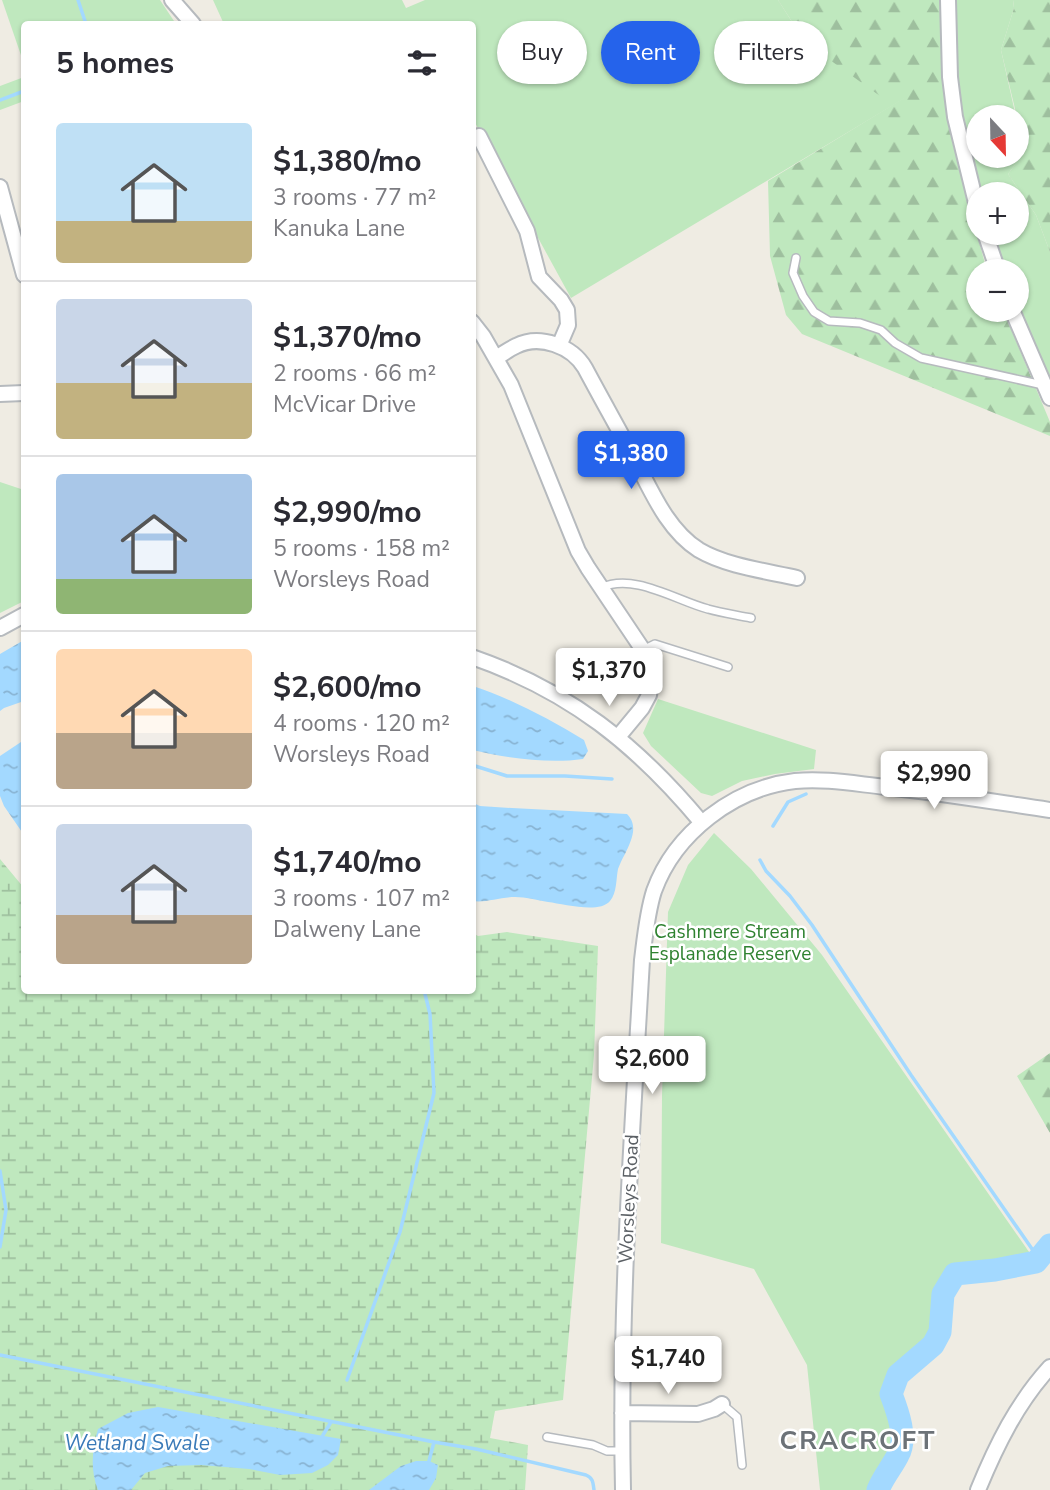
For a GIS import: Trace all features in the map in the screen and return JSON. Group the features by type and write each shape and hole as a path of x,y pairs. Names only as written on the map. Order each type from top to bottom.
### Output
{"street":[{"path":"172,0 190,21"},
{"path":"948,0 950,77 971,182"},
{"path":"479,136 527,231 540,277 567,310 568,325 559,346"},
{"path":"0,187 21,264"},
{"path":"1017,322 1047,392"},
{"path":"476,328 511,385 578,551 651,665 651,691 642,708 618,737"},
{"path":"496,358 517,345 543,341 559,346 575,356 581,362 651,491 687,541 711,556 797,578"},
{"path":"0,394 21,393"},
{"path":"0,628 21,617"},
{"path":"476,658 544,687 573,704 618,737 657,772 702,822"},
{"name":"Worsleys Road","path":"623,1490 622,1360 630,1168 646,929 655,889 664,870 687,838 721,808 763,788 787,782 822,780 1050,810"},
{"path":"978,1490 992,1455 1011,1420 1050,1367"},
{"path":"622,1413 698,1414 722,1404"}],"lane":[{"path":"796,258 793,273 803,296 814,312 829,321 860,323 881,330 921,358 1047,392"},
{"path":"601,588 631,583 708,609 751,618"},
{"path":"643,650 655,644 727,667"},
{"path":"722,1404 737,1417 742,1465"},
{"path":"547,1437 593,1445 607,1451 622,1451"}],"green space":[{"path":"2,0 160,0 174,21 21,21 21,55"},
{"path":"213,0 402,0 406,8 425,0 778,0 792,21 714,21 714,84 828,84 828,55 905,98 571,298 476,124 476,21 223,21"},
{"path":"778,0 940,0 940,32 953,145 966,193 966,245 980,245 984,259 966,259 966,322 1008,322 1050,422 1050,436 802,334 786,315 770,256 768,181 904,98 880,96 828,59 828,21 792,21"},
{"path":"948,0 1013,0 1014,8 1001,50 1013,105 966,105 966,154 955,117"},
{"path":"1013,0 1050,0 1050,252 1036,215 1029,205 1029,182 1013,182 1008,174 1012,168 1029,168 1029,105 1014,105 1001,50 1014,8"},
{"path":"21,78 21,102 0,110 0,86"},
{"path":"970,168 1013,168 1008,174 1013,182 974,182"},
{"path":"1029,205 1036,215 1050,252 1050,395 1022,322 1029,322 1029,259 994,259 989,245 1029,245"},
{"path":"0,482 21,489 21,602 0,613"},
{"path":"658,699 816,750 814,769 742,781 712,796 701,793 651,746 643,733"},
{"name":"Cashmere Stream Esplanade Reserve","path":"714,833 751,869 822,955 1036,1262 955,1275 943,1294 940,1332 933,1345 898,1375 891,1393 902,1441 898,1455 878,1490 820,1490 807,1365 754,1269 661,1243 662,1096 668,912 688,865"},
{"path":"0,859 21,884 21,994 476,994 476,935 507,932 598,946 594,1055 563,1400 495,1411 490,1438 528,1445 525,1490 0,1490"},
{"path":"1050,1053 1050,1133 1017,1076"}],"water":[{"path":"21,642 21,702 0,711 0,654"},
{"path":"476,687 516,703 584,740 588,751 583,759 556,761 513,758 476,751"},
{"path":"21,742 21,831 0,796 0,756"},
{"path":"476,804 627,814 631,819 633,834 630,844 618,869 612,898 605,905 590,908 519,897 476,901"},
{"name":"Wetland Swale","path":"158,1407 341,1439 338,1455 328,1465 312,1473 280,1475 201,1465 168,1466 145,1473 131,1490 98,1490 93,1460 98,1429 128,1413"},
{"path":"416,1461 429,1461 438,1465 436,1478 429,1490 369,1490 401,1466"}],"waterway":[{"path":"78,0 85,21"},
{"path":"0,100 21,92"},
{"path":"476,766 507,776 612,779"},
{"path":"773,826 788,802 806,794"},
{"path":"760,860 766,871 812,925 911,1075 1039,1259"},
{"path":"347,1380 400,1232 434,1093 430,1014 425,994"},
{"path":"0,1171 6,1210 0,1247"},
{"path":"878,1490 898,1455 902,1441 891,1394 898,1375 933,1345 940,1332 943,1294 955,1274 1036,1262 1050,1245"},
{"path":"0,1355 476,1449 586,1475 590,1477 594,1490"},
{"path":"323,1435 331,1422"},
{"path":"429,1461 434,1442"}],"district":[{"name":"CRACROFT","path":"858,1440"}]}
